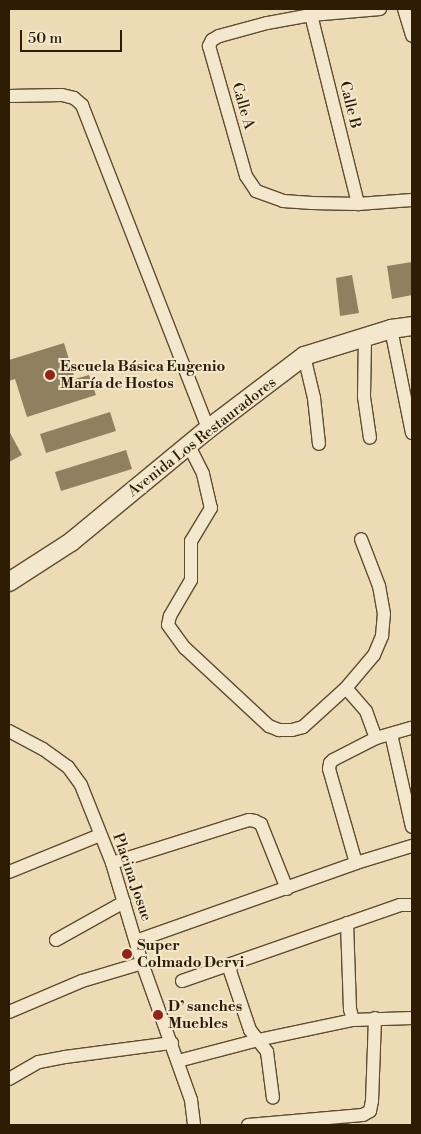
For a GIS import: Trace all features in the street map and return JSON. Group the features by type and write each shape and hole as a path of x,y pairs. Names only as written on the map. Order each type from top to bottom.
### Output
{"street":[{"name":"Calle A","path":"380,9 311,15 267,22 219,36 212,40 209,46 246,176 256,191 283,201 358,204 412,200"},
{"path":"404,9 412,36"},
{"name":"Calle B","path":"311,15 358,204"},
{"path":"9,96 62,95 74,98 82,105 208,429"},
{"name":"Avenida Los Restauradores","path":"9,582 71,542 208,429 304,356 391,330 412,326"},
{"path":"391,330 412,433"},
{"path":"365,338 364,397 370,438"},
{"path":"304,356 314,398 319,444"},
{"path":"189,446 203,474 211,508 191,541 191,580 170,616 169,629 185,648 269,726 279,730 292,730 303,727 346,688 374,655 382,636 384,614 379,586 361,539"},
{"path":"346,688 366,711 376,738"},
{"path":"356,862 329,768 334,760 376,738 412,728"},
{"name":"Placina Josue","path":"9,731 43,749 68,767 81,785 112,863 142,964 191,1100 194,1125"},
{"path":"391,734 412,827"},
{"path":"112,863 249,820 262,824 287,889"},
{"path":"9,872 100,835"},
{"path":"136,941 287,889 356,862 412,846"},
{"path":"56,940 124,902"},
{"path":"182,981 400,905 412,905"},
{"path":"348,923 350,1009 353,1020"},
{"path":"9,1012 82,981 142,964"},
{"path":"228,965 250,1030 267,1052 273,1098"},
{"path":"248,1125 363,1116 370,1111 375,1018"},
{"path":"178,1061 258,1040 353,1020 412,1018"},
{"path":"9,1080 18,1072 48,1060 172,1043"}],"building":[{"path":"412,262 412,295 392,299 387,266"},
{"path":"352,275 359,313 340,316 336,278"},
{"path":"64,343 75,379 89,375 96,395 27,417 15,379 9,381 9,360"},
{"path":"110,412 116,431 46,453 40,434"},
{"path":"9,431 22,455 9,462"},
{"path":"126,450 132,469 61,491 55,472"}],"place":[{"name":"Escuela Básica Eugenio María de Hostos","path":"50,375"},
{"name":"Super Colmado Dervi","path":"127,954"},
{"name":"D’ sanches Muebles","path":"158,1015"}]}
